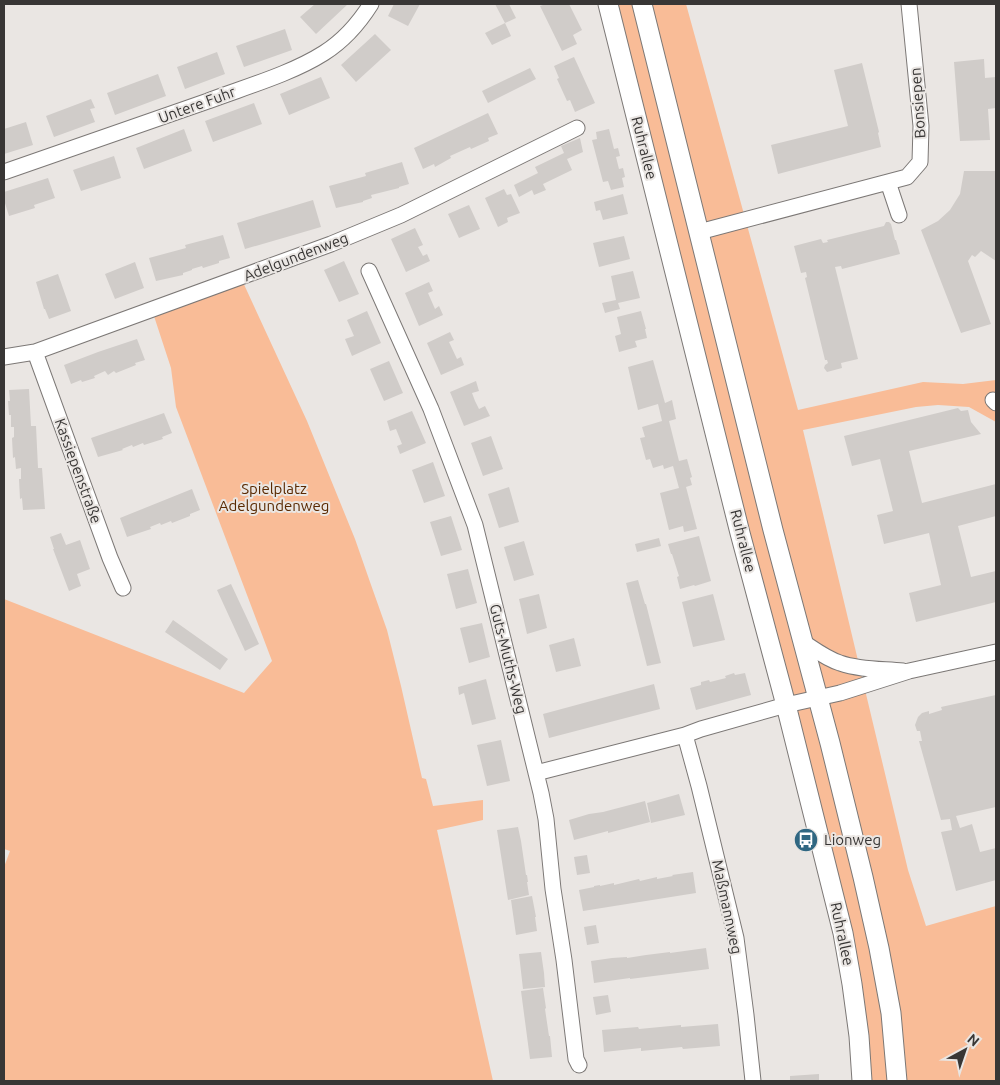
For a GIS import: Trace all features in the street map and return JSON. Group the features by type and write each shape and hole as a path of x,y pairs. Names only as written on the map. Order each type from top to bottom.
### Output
{"main road":[{"name":"Ruhrallee","path":"608,4 740,534 786,705 843,933 860,1036 862,1081"},
{"path":"642,4 802,642 842,791 879,948 891,1013 897,1081"}],"street":[{"name":"Untere Fuhr","path":"4,172 125,131 303,64 325,52 344,36 362,18 370,4"},
{"name":"Bonsiepen","path":"699,232 907,177 920,162 921,126 910,4"},
{"name":"Adelgundenweg","path":"4,357 35,352 331,244 401,215 577,128"},
{"path":"888,182 899,215"},
{"name":"Guts-Muths-Weg","path":"369,271 432,409 475,525 546,819 553,889 576,1059 579,1065"},
{"name":"Kassiepenstraße","path":"35,352 110,558 123,588"},
{"path":"802,642 841,664 909,671"},
{"path":"536,773 685,735 786,705 840,693 909,671 996,652"},
{"name":"Maßmannweg","path":"685,735 736,938 753,1081"}],"green space":[{"path":"608,4 686,4 798,410 923,382 963,384 996,380 996,422 969,407 938,405 916,407 803,430 908,870 926,926 996,906 996,1081 863,1081 860,1037"},
{"name":"Spielplatz Adelgundenweg","path":"241,278 307,421 355,539 387,630 422,778 426,779 433,806 483,800 483,820 437,830 493,1081 4,1081 4,867 10,851 4,849 4,599 244,693 272,661 176,407 171,368 152,310"}],"building":[{"path":"315,4 348,4 316,34 300,17"},
{"path":"394,4 420,4 408,26 388,16"},
{"path":"495,4 509,4 516,18 505,23"},
{"path":"543,4 569,4 582,30 573,35 577,44 562,51 540,6"},
{"path":"505,23 511,36 492,45 485,33"},
{"path":"285,29 292,50 244,67 236,46"},
{"path":"375,34 391,50 356,82 341,65"},
{"path":"217,52 225,74 185,89 177,67"},
{"path":"574,57 595,103 575,112 570,100 567,101 557,79 559,78 554,66"},
{"path":"984,59 985,78 996,77 996,108 988,109 990,140 960,141 954,62"},
{"path":"862,63 881,147 778,174 771,145 848,126 834,70"},
{"path":"530,68 536,79 488,103 482,91"},
{"path":"158,74 166,96 115,115 107,93"},
{"path":"321,77 330,98 289,115 280,94"},
{"path":"91,99 95,108 90,109 95,122 54,137 46,116"},
{"path":"254,103 262,124 213,142 205,121"},
{"path":"488,113 498,134 488,138 489,141 450,156 451,158 435,167 434,164 423,169 414,148"},
{"path":"26,122 33,145 4,154 4,129"},
{"path":"184,129 192,151 144,169 136,148"},
{"path":"609,129 614,149 618,148 620,156 616,157 619,169 623,168 625,177 622,178 624,187 611,190 608,181 603,182 592,140 597,139 596,132"},
{"path":"580,138 583,152 567,159 572,170 543,184 546,190 534,195 532,190 519,197 514,185 538,173 535,167 564,153 561,146"},
{"path":"114,156 121,178 81,191 73,170"},
{"path":"402,162 409,184 371,195 372,198 363,202 336,208 329,186 366,176 365,173"},
{"path":"964,171 996,171 996,261 981,251 975,257 972,255 968,261 991,324 961,333 921,230 938,221 950,210 960,194"},
{"path":"48,178 55,198 34,205 35,208 9,216 4,200 4,192"},
{"path":"504,189 507,195 511,194 520,213 507,218 508,222 498,227 485,198"},
{"path":"623,194 628,214 603,220 600,210 596,211 594,202"},
{"path":"313,200 321,227 245,249 237,223"},
{"path":"469,205 480,229 459,238 448,214"},
{"path":"886,222 891,224 900,254 842,269 841,266 835,267 858,359 841,363 842,368 827,372 824,368 828,363 825,360 805,278 807,277 806,272 801,273 794,246 821,239 823,243 828,242 827,240 884,226"},
{"path":"415,228 423,245 418,247 423,256 427,254 430,261 406,272 391,239"},
{"path":"223,235 230,258 203,268 202,266 192,269 183,273 183,275 156,281 149,258 186,248 185,245"},
{"path":"624,236 630,259 599,267 593,243"},
{"path":"344,261 359,294 339,302 324,270"},
{"path":"135,262 144,288 115,299 105,274"},
{"path":"633,271 640,298 618,303 620,309 605,313 602,303 616,300 611,276"},
{"path":"58,274 71,311 49,319 36,282"},
{"path":"429,282 433,291 428,293 435,309 439,306 443,315 419,326 405,293"},
{"path":"367,311 381,343 352,356 345,339 354,336 347,320"},
{"path":"641,311 647,338 635,341 637,347 619,352 615,336 621,334 617,317"},
{"path":"450,332 454,340 449,342 457,359 461,357 464,365 441,375 427,343"},
{"path":"137,339 145,360 116,373 114,371 108,375 105,371 94,376 95,378 71,384 64,365"},
{"path":"653,360 665,403 672,400 676,419 669,421 679,461 687,459 692,477 690,478 692,485 686,487 697,529 684,532 683,526 669,530 660,493 679,488 673,466 664,469 663,465 653,468 650,459 646,460 640,438 645,437 642,427 662,421 658,404 638,410 628,367"},
{"path":"389,361 403,393 384,401 370,369"},
{"path":"476,381 479,391 472,393 475,401 479,409 485,406 490,416 464,426 450,392"},
{"path":"29,389 31,426 36,426 38,468 42,468 45,509 23,510 22,498 20,499 19,479 21,479 21,468 16,469 15,457 13,458 12,438 14,437 14,427 11,427 8,401 10,401 9,390"},
{"path":"958,408 961,411 968,410 971,422 981,434 909,451 922,503 996,484 996,516 958,526 971,577 996,571 996,602 916,622 909,593 941,585 929,533 884,544 877,515 893,511 880,459 852,466 844,436"},
{"path":"412,411 426,443 400,454 397,446 402,444 396,429 390,431 387,421"},
{"path":"164,413 172,433 162,437 163,439 144,445 143,443 133,447 132,445 123,450 98,457 91,438"},
{"path":"491,436 503,469 483,476 471,443"},
{"path":"433,462 445,496 424,503 412,470"},
{"path":"509,487 519,522 499,528 488,494"},
{"path":"192,489 200,510 172,523 171,521 161,525 160,523 150,527 151,529 127,537 120,518"},
{"path":"451,516 462,550 441,556 430,522"},
{"path":"61,533 66,545 80,540 90,569 77,574 81,586 69,591 50,537"},
{"path":"699,536 711,581 680,589 677,577 679,576 668,544"},
{"path":"659,538 661,546 637,552 635,544"},
{"path":"524,541 534,575 514,581 504,547"},
{"path":"468,569 477,603 456,609 447,574"},
{"path":"638,580 661,663 647,666 626,583"},
{"path":"231,584 259,644 245,651 217,590"},
{"path":"539,594 547,628 527,634 519,599"},
{"path":"713,594 725,640 693,647 682,602"},
{"path":"173,620 228,659 220,670 165,632"},
{"path":"482,623 490,657 469,663 460,628"},
{"path":"574,638 581,666 556,672 549,645"},
{"path":"734,673 735,675 745,673 751,695 696,710 690,688 701,685 701,682 726,678 725,676"},
{"path":"486,679 496,719 472,725 464,693 459,695 458,687"},
{"path":"654,684 660,709 549,738 543,714"},
{"path":"996,695 996,807 956,816 960,828 972,824 980,852 996,848 996,880 956,891 941,832 952,830 950,819 941,820 919,741 922,741 920,731 917,731 915,725 922,713 929,711 929,714 942,710 941,707"},
{"path":"501,740 510,781 487,786 477,745"},
{"path":"679,794 685,815 651,823 647,803"},
{"path":"645,801 650,822 574,840 569,820"},
{"path":"518,827 529,895 508,900 497,830"},
{"path":"587,855 590,873 577,875 574,857"},
{"path":"693,872 696,893 583,911 579,890 600,885 614,883 614,885 657,877 657,879"},
{"path":"532,896 537,931 516,935 511,900"},
{"path":"596,925 599,943 587,945 584,927"},
{"path":"706,948 709,969 594,983 591,961"},
{"path":"541,952 545,987 523,989 519,954"},
{"path":"543,988 552,1057 530,1059 521,991"},
{"path":"608,995 611,1012 596,1015 593,997"},
{"path":"718,1024 720,1046 641,1051 641,1048 604,1052 602,1030"},
{"path":"819,1074 819,1081 790,1081 790,1076"}],"place":[{"name":"Lionweg","path":"806,840"}]}
